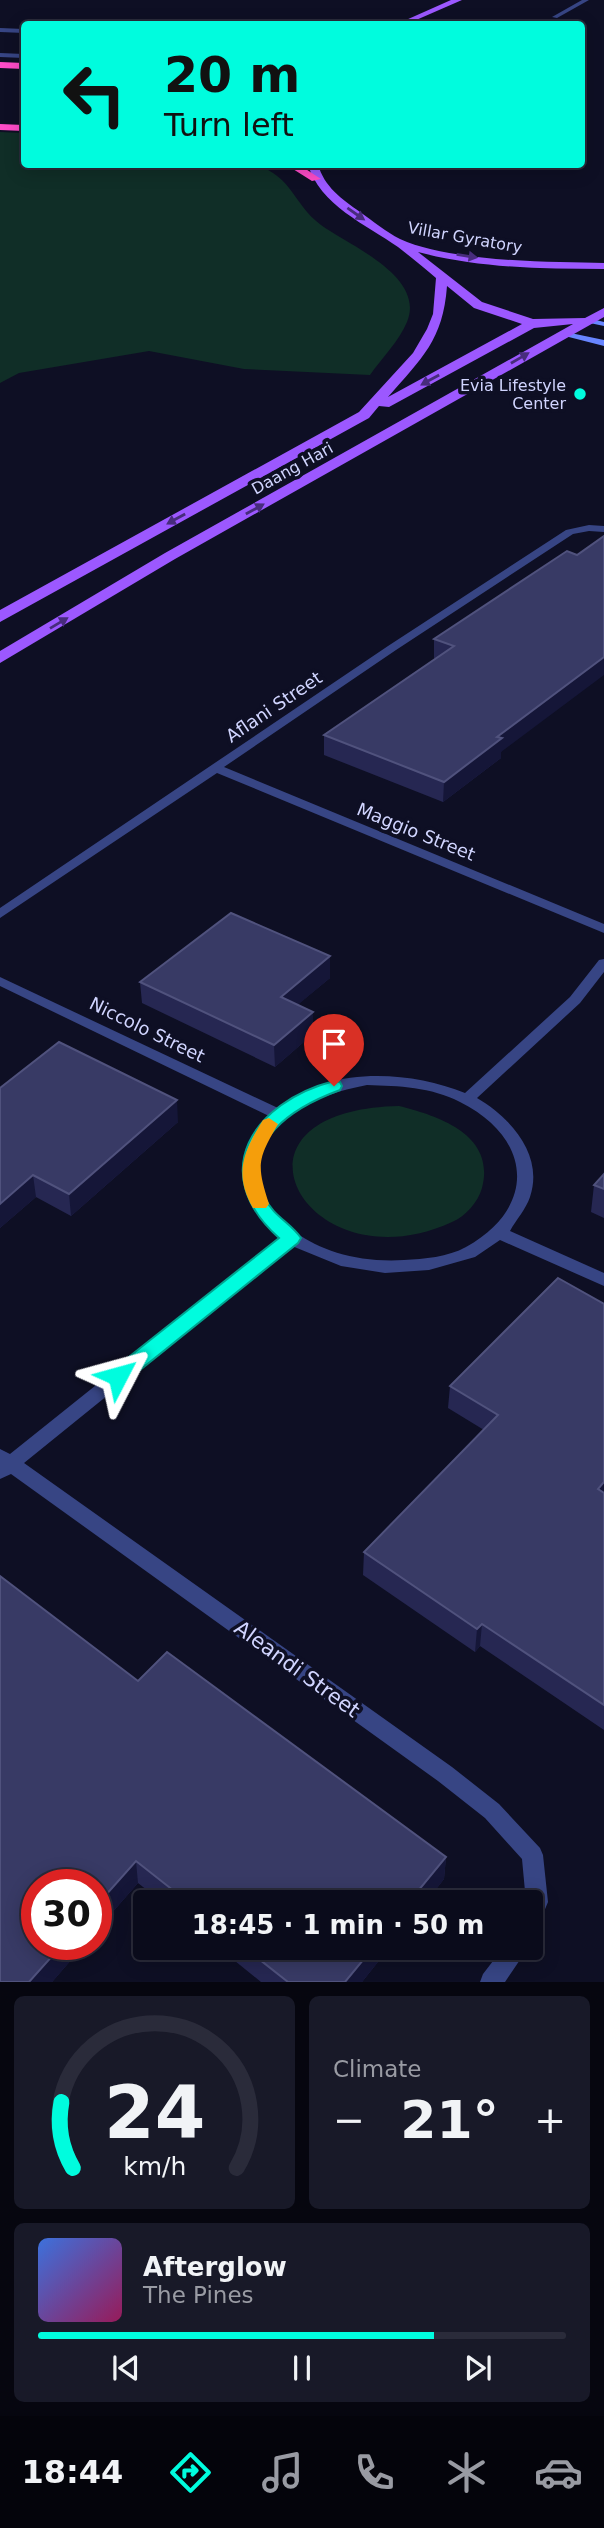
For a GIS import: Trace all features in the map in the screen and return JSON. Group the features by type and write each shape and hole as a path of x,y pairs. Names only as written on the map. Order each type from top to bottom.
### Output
{"highway":[{"path":"0,65 21,66"},
{"path":"0,127 21,128"},
{"path":"297,168 316,179"}],"main road":[{"path":"408,21 458,0"},
{"path":"314,168 316,179"},
{"name":"Villar Gyratory","path":"316,179 342,204 400,243 509,263 604,266"},
{"path":"400,243 478,305 564,333"},
{"name":"Daang Hari","path":"0,617 364,415 395,384 428,338 439,314 442,278"},
{"name":"Daang Hari","path":"0,658 170,556 604,312"},
{"path":"364,415 533,323 589,320"}],"street":[{"path":"555,17 586,0"},
{"path":"0,30 21,32"},
{"path":"0,55 21,55"},
{"path":"589,320 604,324"},
{"path":"564,333 604,343"},
{"name":"Aflani Street","path":"0,914 391,648 570,532 589,528 604,529"},
{"name":"Maggio Street","path":"216,768 604,929"},
{"path":"467,1099 575,1000 604,963"},
{"name":"Niccolo Street","path":"0,981 278,1114"},
{"path":"368,1080 402,1080 436,1087 467,1099 494,1116 513,1137 524,1160 526,1185 517,1210 500,1233 472,1251 438,1263 400,1268 360,1265 323,1255 291,1238 270,1219 256,1198 250,1176 257,1143 278,1114 303,1097 334,1086 368,1080"},
{"path":"500,1233 604,1280"},
{"path":"4,1463 291,1238"},
{"name":"Aleandi Street","path":"4,1463 445,1774 492,1811 532,1855 536,1890"},
{"path":"491,1982 508,1960"}],"green space":[{"path":"0,132 21,133 21,168 264,168 286,184 311,217 365,252 395,276 405,290 410,305 404,329 370,375 244,369 149,351 19,373 0,383"},
{"path":"399,1106 447,1122 472,1141 481,1154 484,1170 482,1188 474,1203 467,1212 452,1222 400,1236 355,1233 320,1216 299,1191 293,1162 306,1135 340,1115"}],"building":[{"path":"604,536 604,657 497,737 502,738 444,782 324,735 454,646 434,639 567,551 577,555"},
{"path":"231,913 330,956 281,997 313,1012 274,1045 140,982"},
{"path":"59,1042 177,1100 69,1194 33,1175 0,1204 0,1088"},
{"path":"604,1174 604,1189 594,1185"},
{"path":"558,1278 604,1304 604,1482 598,1489 604,1493 604,1705 482,1624 477,1629 364,1552 498,1415 450,1386"},
{"path":"0,1576 138,1681 167,1652 446,1857 419,1890 173,1890 136,1861 112,1888 112,1869 21,1869 21,1960 49,1960 29,1982 0,1982"},
{"path":"260,1960 363,1960 345,1982 288,1982"}],"slow traffic":[{"path":"260,1204 250,1176 253,1154 269,1124"}],"place":[{"name":"Evia Lifestyle Center","path":"580,394"}],"route":[{"path":"118,1376 291,1238 270,1219 256,1198 250,1176 253,1154 262,1133 278,1114 303,1097 334,1086"}]}
